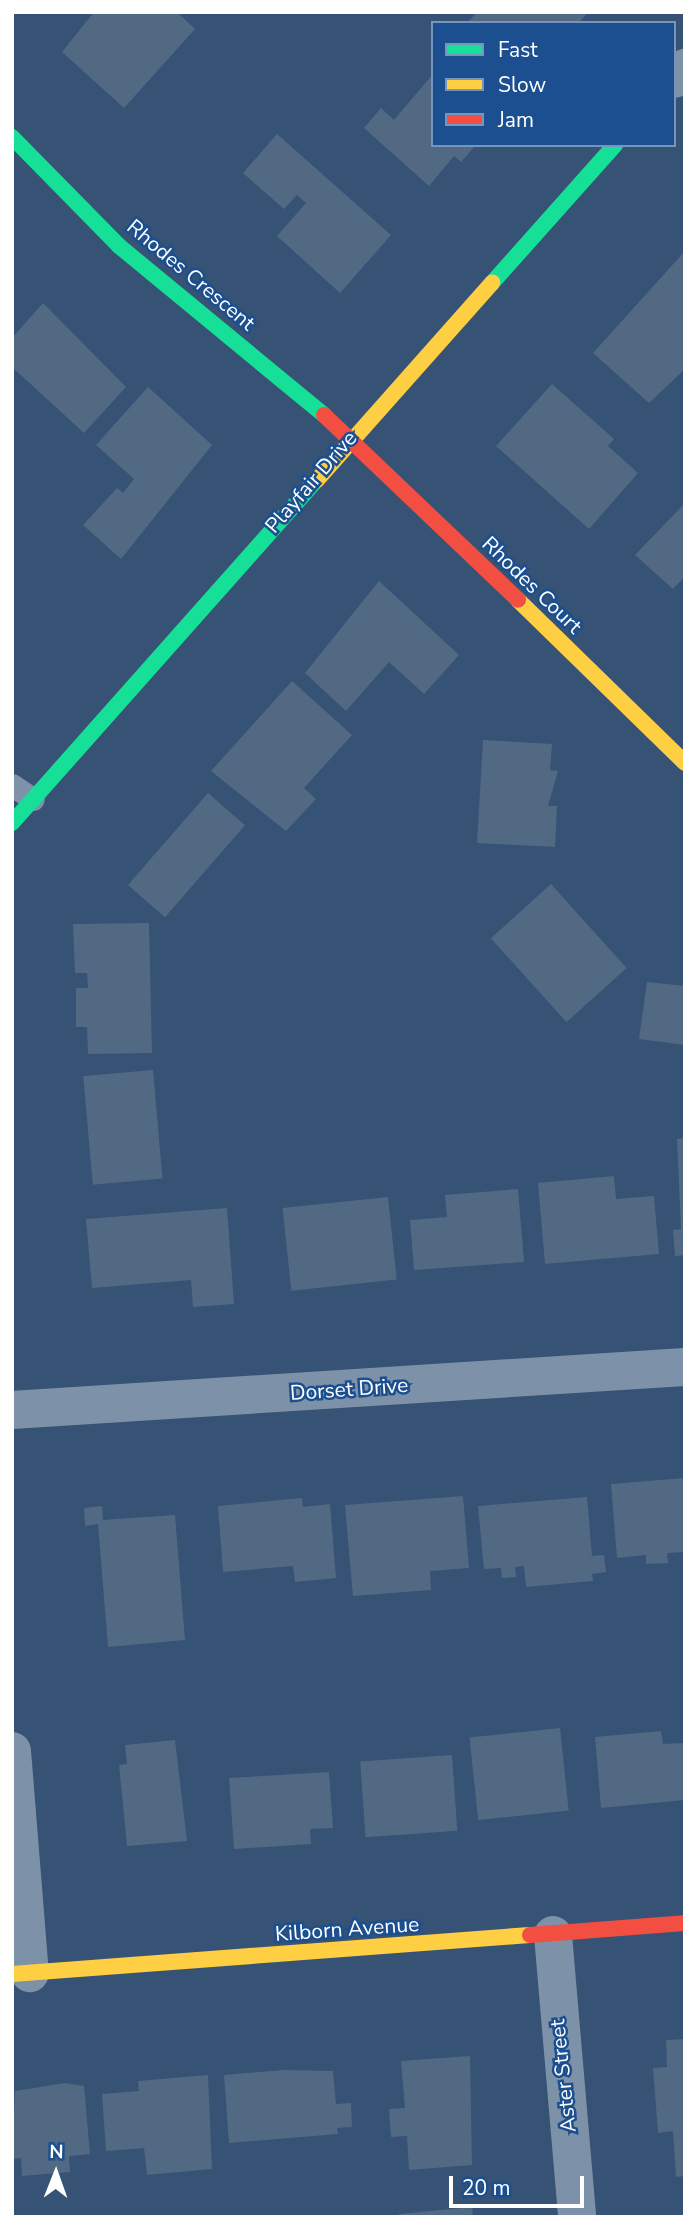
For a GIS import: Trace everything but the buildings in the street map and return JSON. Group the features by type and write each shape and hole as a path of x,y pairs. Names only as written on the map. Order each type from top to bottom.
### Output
{"street":[{"name":"Rhodes Crescent","path":"12,137 119,246 349,439"},
{"name":"Playfair Drive","path":"12,823 349,439 612,147"},
{"name":"Rhodes Court","path":"349,439 685,763"},
{"name":"Dorset Drive","path":"12,1410 685,1367"},
{"path":"12,1751 21,1974"},
{"name":"Kilborn Avenue","path":"21,1974 685,1923"},
{"name":"Aster Street","path":"553,1935 577,2217"}],"lane":[{"path":"12,785 33,799"}],"traffic: fast":[{"path":"12,137 119,246 324,415"},
{"path":"492,283 613,147"},
{"path":"12,823 317,480"}],"traffic: slow":[{"path":"317,480 492,283"},
{"path":"518,600 685,763"},
{"path":"12,1974 530,1935"}],"traffic: jam":[{"path":"324,415 518,600"},
{"path":"530,1935 685,1923"}]}
